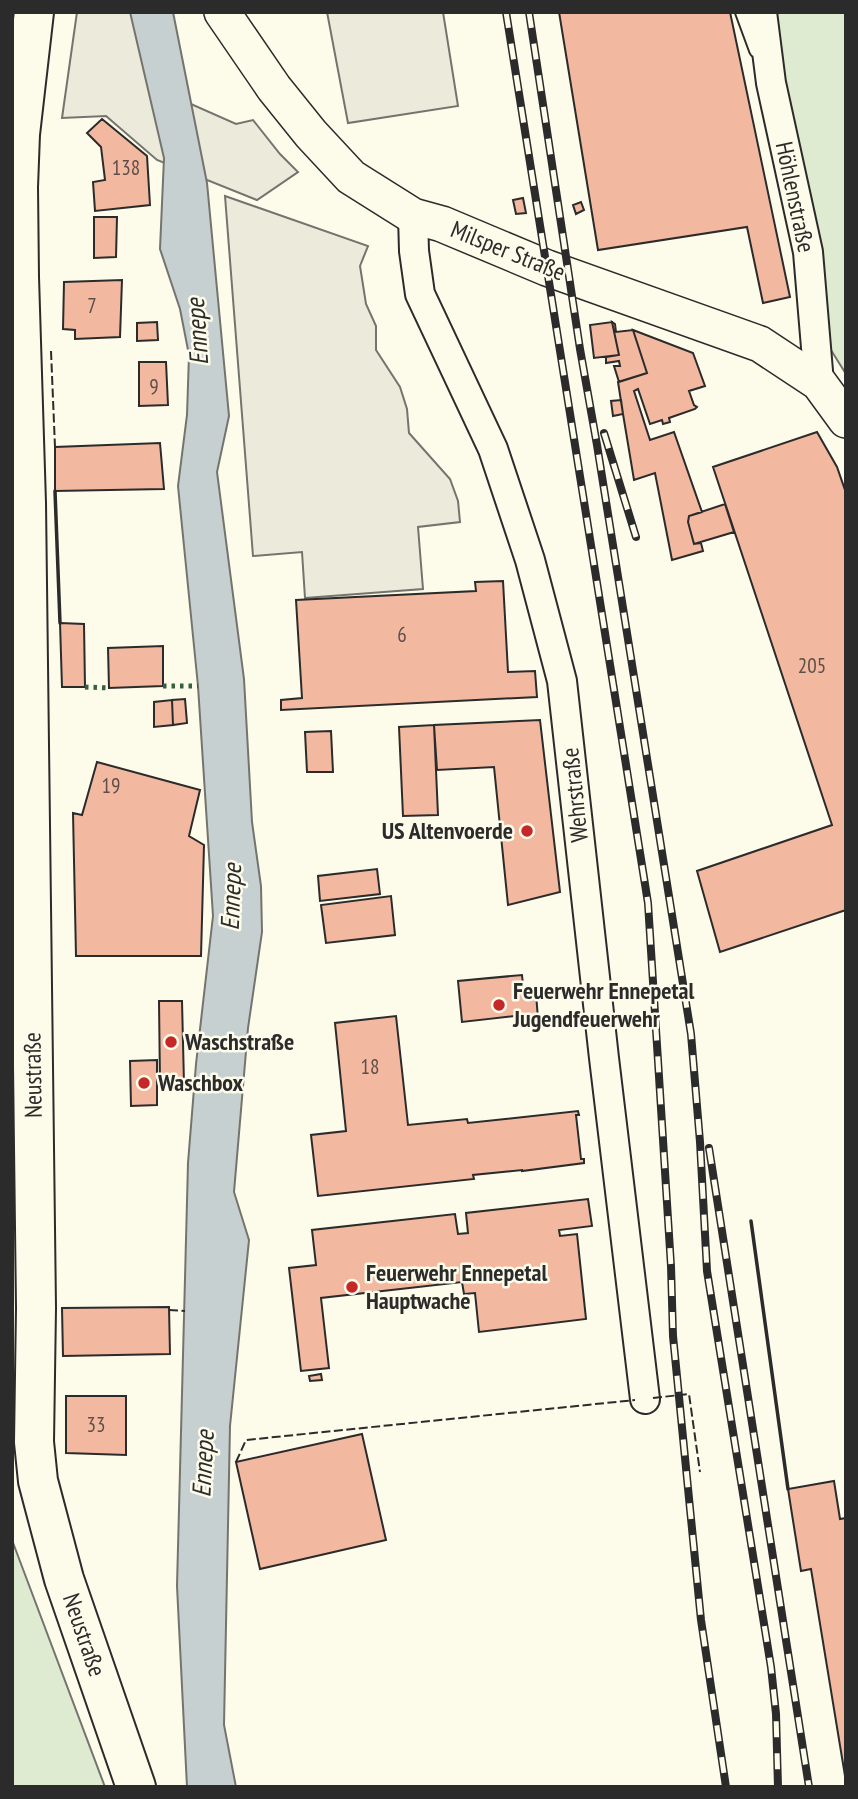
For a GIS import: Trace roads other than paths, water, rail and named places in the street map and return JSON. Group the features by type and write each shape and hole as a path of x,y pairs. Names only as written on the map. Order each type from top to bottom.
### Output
{"main road":[{"name":"Neustraße","path":"34,12 20,134 18,200 26,503 36,1308 23,1439 38,1481 64,1579 136,1787"}],"street":[{"name":"Milsper Straße","path":"222,12 274,89 351,177 413,216 442,224 547,268 760,344 819,383 846,420"},
{"name":"Höhlenstraße","path":"762,12 771,83 808,252 819,383"},
{"name":"Wehrstraße","path":"413,216 414,251 421,294 493,449 530,560 562,681 586,908 645,1399"}],"lane":[{"path":"743,12 771,83"}],"water":[{"name":"Ennepe","path":"130,12 173,12 207,183 229,416 217,472 244,679 252,822 261,886 262,932 248,1028 234,1192 249,1240 230,1426 224,1725 236,1787 187,1787 177,1586 188,1163 213,916 198,686 178,486 187,415 189,355 180,309 160,249 164,158"}],"railway":[{"path":"506,12 648,903 673,1336 701,1620 726,1787"},
{"path":"529,12 580,349 691,1034 707,1271 771,1667 776,1714 778,1787"},
{"path":"604,433 636,537"},
{"path":"709,1148 809,1787"}],"place":[{"name":"US Altenvoerde","path":"527,831"},
{"name":"Feuerwehr Ennepetal Jugendfeuerwehr","path":"499,1005"},
{"name":"Waschstraße","path":"171,1042"},
{"name":"Waschbox","path":"144,1083"},
{"name":"Feuerwehr Ennepetal Hauptwache","path":"352,1287"}]}
